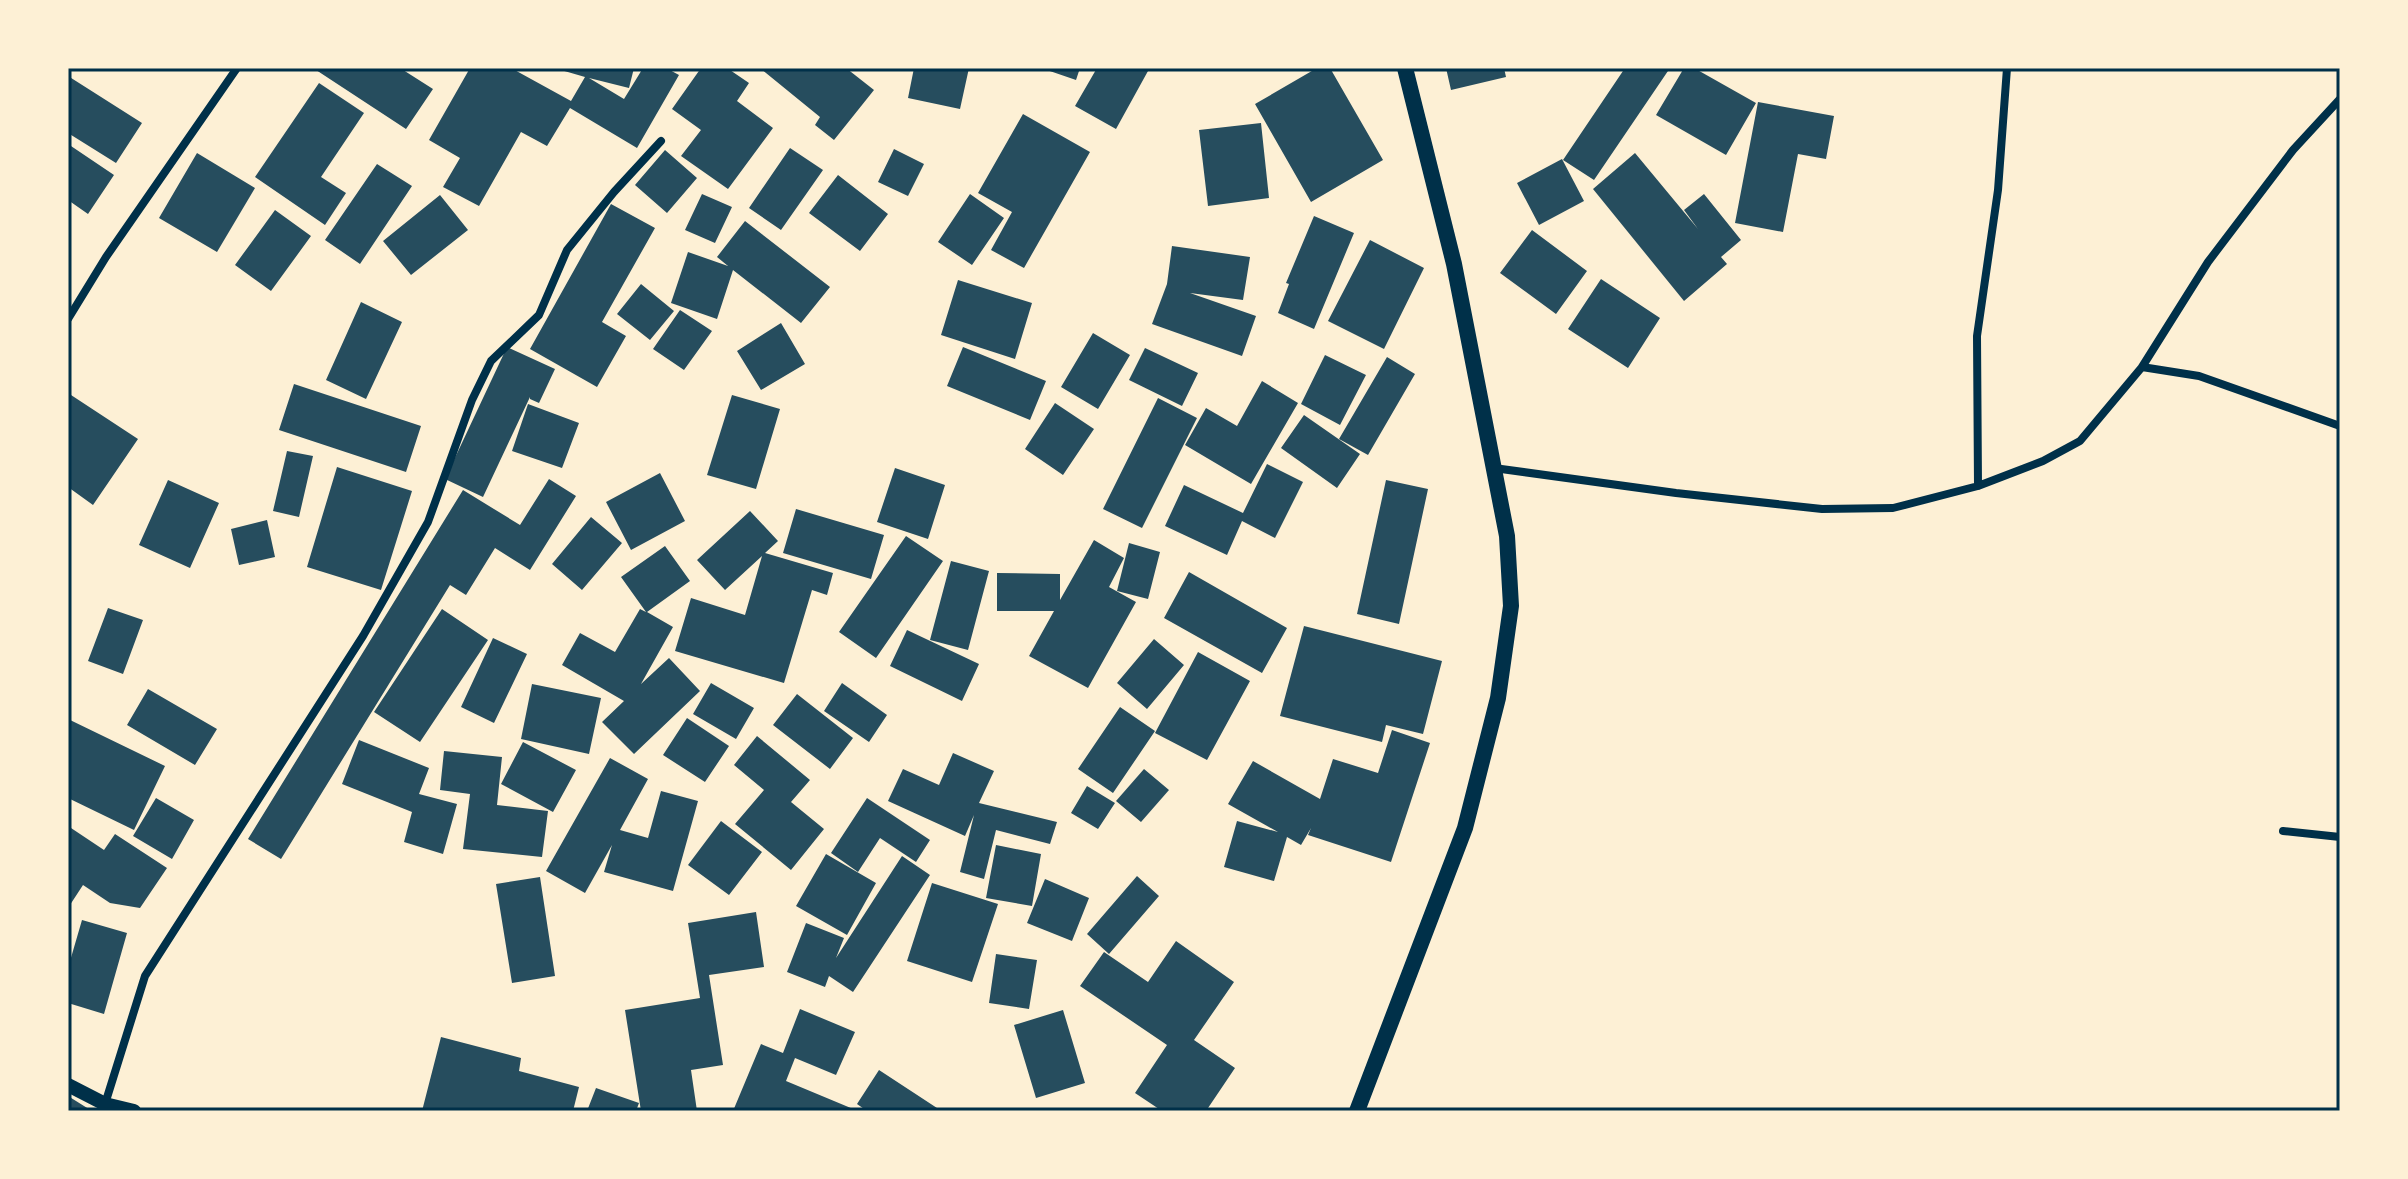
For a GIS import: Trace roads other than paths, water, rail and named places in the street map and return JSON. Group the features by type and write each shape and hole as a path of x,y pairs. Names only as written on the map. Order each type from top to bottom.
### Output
{"main road":[{"path":"1357,1111 1465,828 1498,698 1511,606 1507,536 1454,264 1405,68"}],"street":[{"path":"68,319 106,257 237,68"},
{"path":"1978,486 1977,336 1998,190 2007,68"},
{"path":"1493,468 1822,509 1893,508 1978,486 2043,461 2080,441 2142,367 2208,262 2293,150 2340,99"},
{"path":"105,1104 145,976 391,588 428,522 472,400 491,361 539,315 567,250 661,141"},
{"path":"2142,367 2199,376 2340,426"},
{"path":"2283,831 2340,837"},
{"path":"68,1085 105,1104 134,1111"}]}
